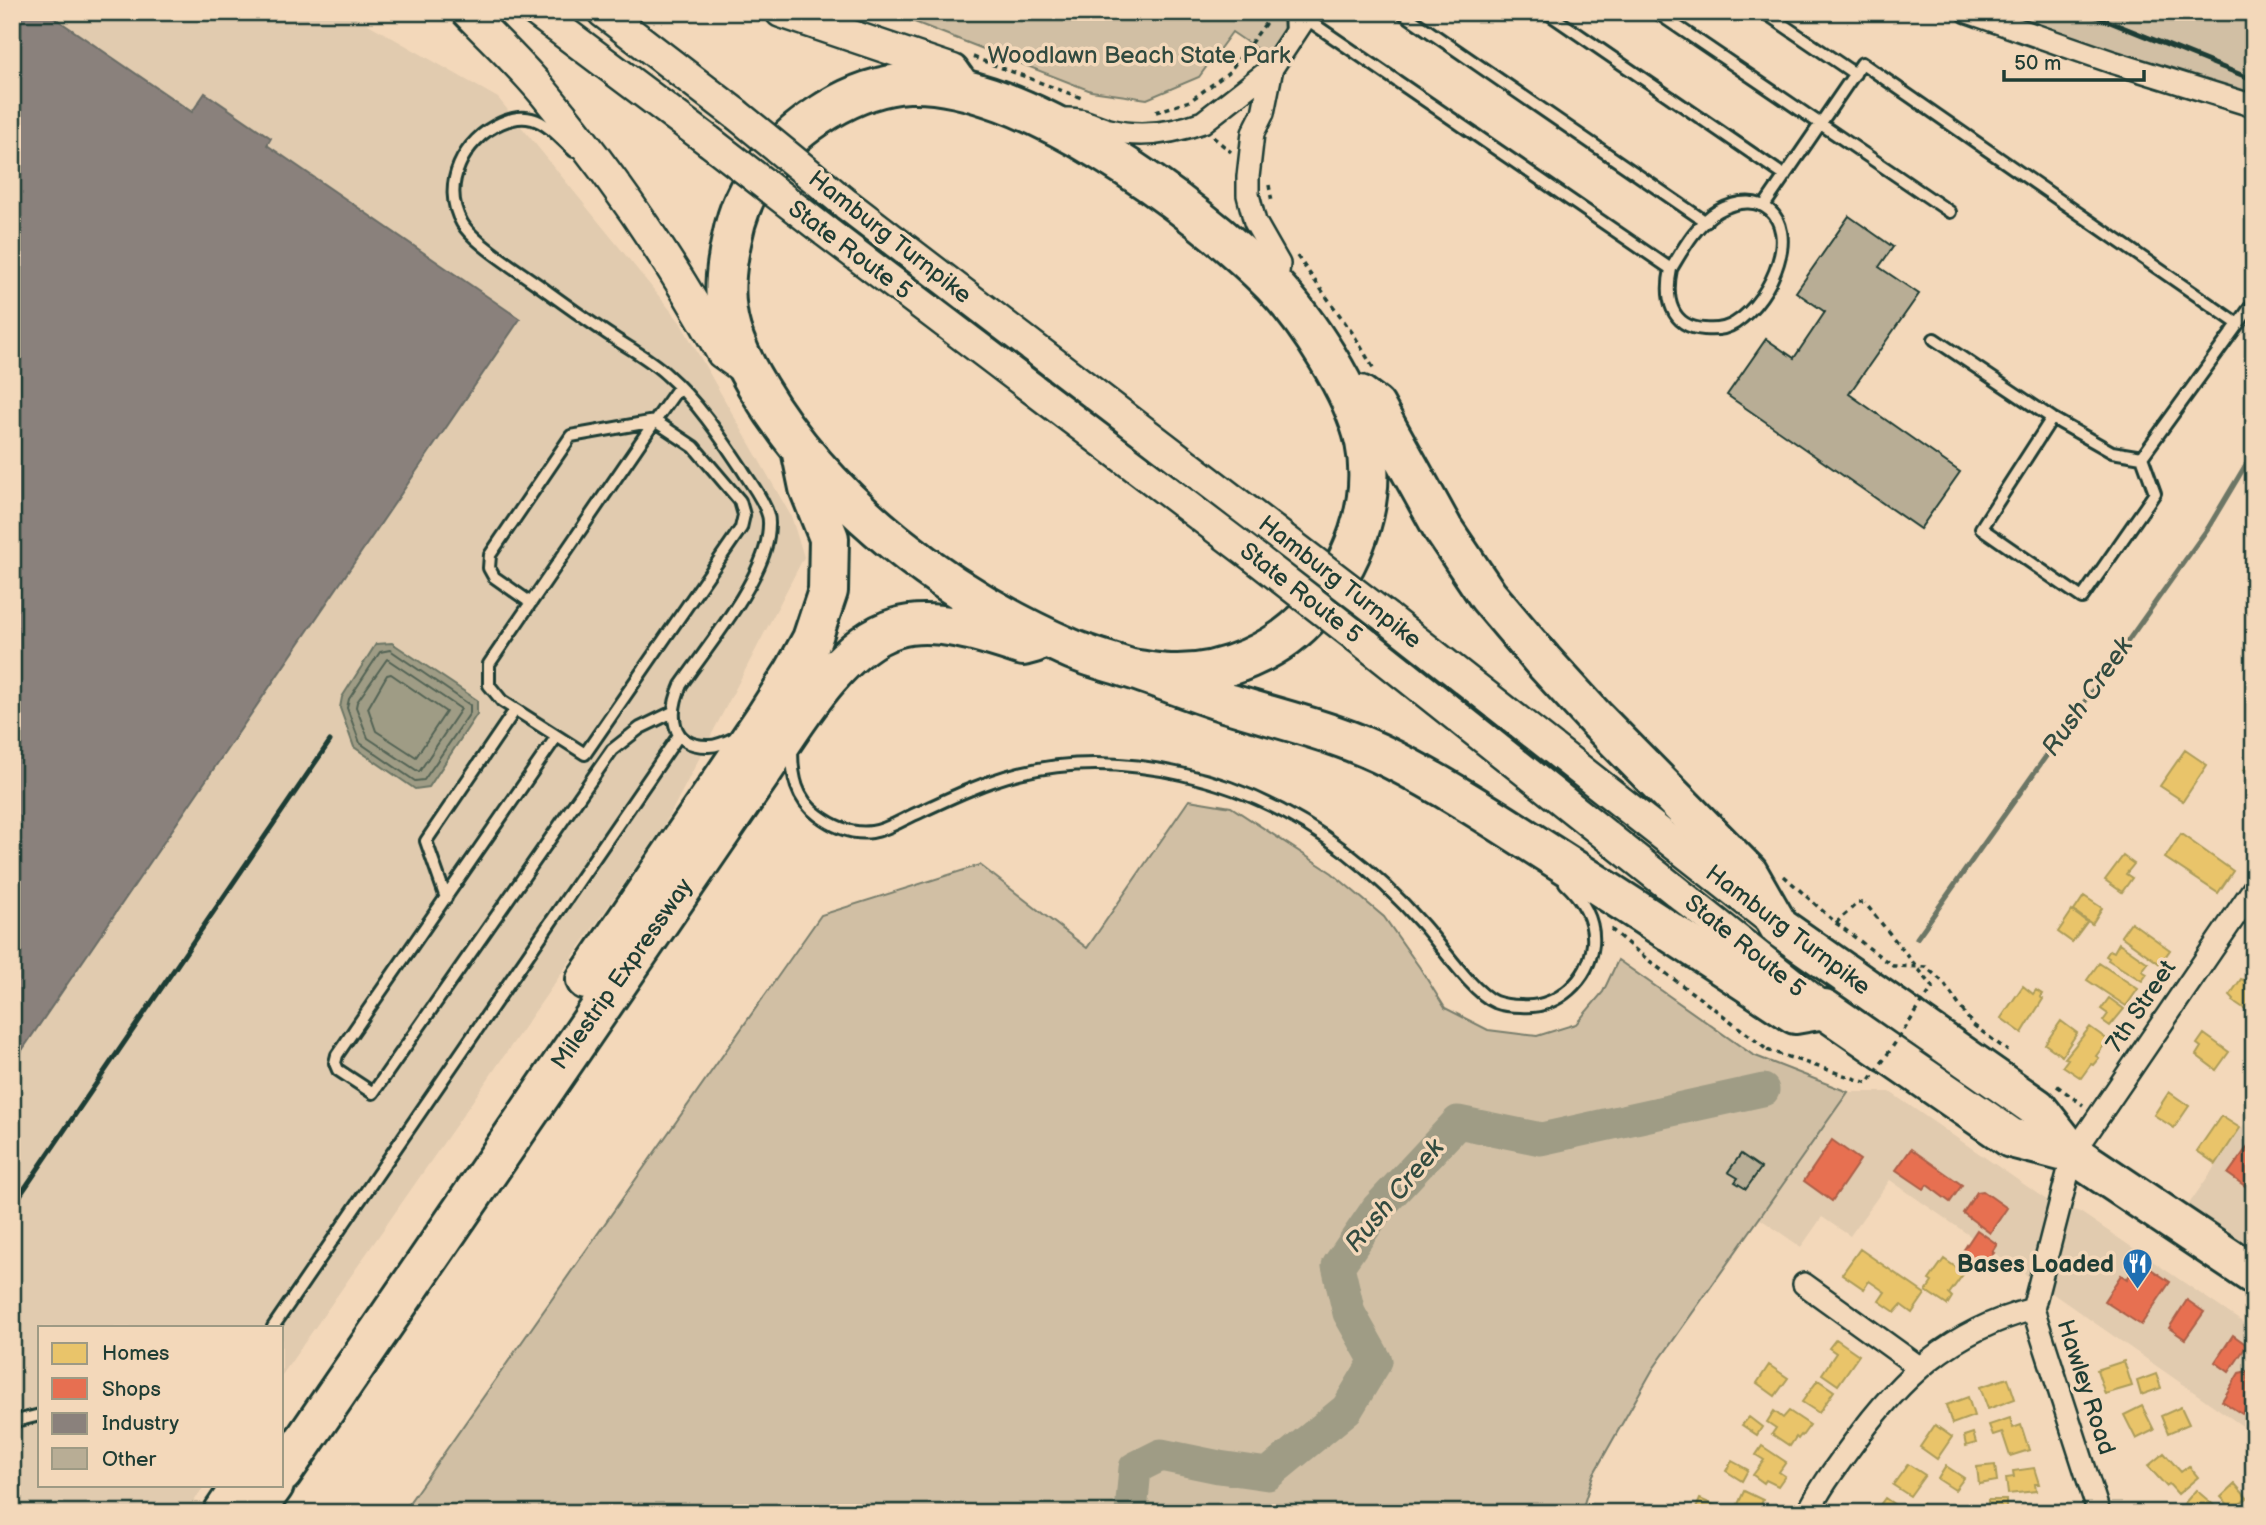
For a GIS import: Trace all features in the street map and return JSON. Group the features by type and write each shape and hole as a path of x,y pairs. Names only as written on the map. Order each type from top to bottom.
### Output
{"highway":[{"path":"1779,927 1748,873 1596,719 1488,596 1443,528 1360,379 1325,353 1276,288 1225,241 1172,198 1105,154 967,73 894,85 866,93 816,118 797,131 765,165 743,200 725,267 725,299 731,332 747,371 775,416 800,449 874,525 951,583 1050,639 1093,657 1233,705 1343,737 1399,763 1480,809 1795,1014 1824,1009"},
{"path":"1132,669 1176,675 1214,669 1253,657 1304,622 1328,595 1359,534 1365,505 1367,471 1360,379"},
{"name":"Milestrip Expressway","path":"284,1470 580,1035 782,718 794,673 812,639 828,591 829,538 809,488 800,449"},
{"name":"Milestrip Expressway","path":"284,1423 782,718 870,640 897,627 928,625 956,628 1023,646 1050,639"},
{"name":"Hamburg Turnpike","path":"1779,927 2037,1108 2073,1154"},
{"name":"State Route 5","path":"1824,1009 2011,1138 2073,1154"},
{"path":"2073,1154 2254,1275"},
{"path":"223,1513 241,1486"},
{"path":"254,1513 273,1486"}],"main road":[{"path":"467,12 544,93 657,243 722,353 747,371"},
{"name":"State Route 5","path":"537,12 1253,556 1824,1009"},
{"name":"Hamburg Turnpike","path":"603,12 736,114 846,204 1387,618 1779,927"},
{"path":"781,12 967,73"}],"street":[{"path":"1968,12 2112,62 2254,106"},
{"path":"1048,121 1077,118 1106,130 1149,134 1190,127 1214,114 1272,68 1290,40 1301,14"},
{"path":"1272,68 1262,113 1253,134 1248,195 1255,222 1279,264 1276,288"},
{"name":"7th Street","path":"2073,1154 2254,888"},
{"name":"Hawley Road","path":"2073,1154 2033,1309 2099,1513"},
{"path":"1804,1284 1919,1367"},
{"path":"1808,1513 1828,1478 1866,1426 1919,1367 1952,1343 2000,1317 2033,1309"}],"lane":[{"path":"1401,12 1706,222"},
{"path":"1546,12 1785,176"},
{"path":"1656,12 1950,212"},
{"path":"1764,12 1854,74"},
{"path":"1301,14 1671,269"},
{"path":"1764,206 1862,63 2238,324"},
{"path":"621,193 551,130 534,119 523,117 485,130 470,145 458,167 453,187 454,208 463,225 477,240 567,306 666,373 723,440 761,498 770,518 764,555 755,577 681,685 673,702 673,720 679,734 706,747 782,718 792,747 792,772 806,806 834,826 853,832 874,832 978,786 1020,773 1089,764 1130,765 1196,777 1247,794 1307,824 1386,885 1478,990 1494,1002 1510,1005 1531,1007 1552,1002 1570,990 1585,969 1593,943 1588,915 1582,902 1559,878"},
{"path":"1744,202 1764,206 1777,218 1783,231 1781,253 1773,279 1756,303 1734,324 1716,330 1692,328 1680,319 1670,306 1668,283 1671,269 1696,231 1718,212 1744,202"},
{"path":"2142,457 2254,302"},
{"path":"1934,339 2052,418 2112,452 2142,457"},
{"path":"531,603 494,577 489,568 490,555 571,436 655,421 694,447 740,501 744,515 741,528 585,754 502,701 489,685 489,664 531,603 655,421 679,387"},
{"path":"2052,418 1981,528 2082,598 2155,493 2142,457"},
{"path":"446,898 426,841 515,710"},
{"path":"557,736 337,1055 335,1063 338,1070 373,1093 612,750 640,728 673,712"},
{"path":"274,1326 679,734"},
{"path":"596,740 612,750"},
{"path":"1480,809 1539,861"},
{"path":"12,1422 38,1416"}],"path":[{"path":"1149,114 1191,101 1229,72 1268,20"},
{"path":"967,73 1084,99"},
{"path":"1209,133 1234,155"},
{"path":"1268,173 1272,206"},
{"path":"1295,254 1354,335 1360,379"},
{"path":"1774,868 1836,923 1893,967 1926,967 1943,982 1972,1024 2016,1057"},
{"path":"1610,928 1647,961 1738,1025 1767,1049 1868,1083 1933,987 1865,903 1857,903 1836,923"},
{"path":"2050,1081 2083,1105"}],"shaded area":[{"path":"12,12 347,12 498,98 680,322 791,516 804,557 664,826 284,1372 284,1326 38,1326 38,1486 204,1486 186,1513 12,1513"},
{"path":"1848,1092 1890,1092 2051,1203 2080,1212 2254,1330 2254,1434 1890,1180 1850,1236 1822,1217 1801,1247 1759,1218"},
{"path":"2254,1110 2254,1268 2180,1217"}],"green space":[{"name":"Woodlawn Beach State Park","path":"889,12 1320,12 1282,66 1232,32 1199,77 1147,99 1091,91"},
{"path":"1953,12 2254,12 2254,113 2124,76"},
{"path":"1189,800 1231,807 1332,873 1384,917 1445,1008 1488,1030 1537,1036 1576,1024 1603,992 1618,960 1753,1055 1848,1092 1653,1369 1593,1475 1581,1513 402,1513 821,915 980,865 1087,948"}],"water":[{"path":"392,643 477,700 477,714 429,787 415,789 354,747 340,708 342,697 376,644"}],"building: Homes":[{"path":"2185,750 2207,765 2183,801 2160,786"},
{"path":"2254,757 2254,777 2244,770"},
{"path":"2181,834 2233,871 2218,893 2165,858"},
{"path":"2123,856 2134,864 2126,874 2132,878 2122,892 2105,880"},
{"path":"2084,896 2102,908 2092,924 2074,911"},
{"path":"2072,911 2087,922 2072,942 2058,932"},
{"path":"2131,922 2170,950 2160,964 2121,936"},
{"path":"2119,943 2148,963 2142,971 2147,974 2142,981 2108,960 2106,956 2110,950 2114,952"},
{"path":"2099,963 2138,989 2126,1006 2087,980"},
{"path":"2241,979 2254,985 2254,1015 2233,1001 2230,995"},
{"path":"2023,986 2033,994 2036,990 2042,994 2040,997 2043,999 2022,1033 2001,1018"},
{"path":"2109,998 2124,1009 2110,1026 2103,1021 2108,1014 2101,1009"},
{"path":"2061,1021 2077,1033 2062,1056 2045,1044"},
{"path":"2090,1027 2108,1040 2096,1056 2099,1058 2081,1078 2063,1066 2068,1059 2065,1058"},
{"path":"2204,1034 2229,1052 2216,1070 2196,1055 2201,1047 2197,1044"},
{"path":"2169,1092 2189,1106 2174,1128 2154,1115"},
{"path":"2221,1116 2240,1128 2216,1164 2197,1151"},
{"path":"1860,1249 1925,1294 1912,1313 1901,1305 1895,1312 1879,1301 1885,1292 1869,1281 1864,1289 1842,1274"},
{"path":"1944,1259 1964,1273 1949,1294 1952,1297 1947,1305 1926,1291 1932,1282 1929,1280"},
{"path":"1836,1339 1859,1355 1838,1385 1822,1374 1836,1353 1829,1348"},
{"path":"2124,1361 2132,1386 2105,1394 2097,1370"},
{"path":"1769,1365 1788,1378 1775,1396 1757,1383"},
{"path":"2156,1374 2161,1388 2141,1395 2137,1381"},
{"path":"2008,1378 2015,1399 1988,1409 1980,1387"},
{"path":"1818,1380 1834,1391 1819,1413 1802,1402"},
{"path":"1968,1397 1974,1416 1952,1424 1946,1405"},
{"path":"2142,1406 2154,1430 2136,1439 2124,1415"},
{"path":"2181,1407 2189,1424 2168,1433 2161,1416"},
{"path":"1774,1411 1783,1418 1789,1411 1810,1425 1790,1446 1772,1434 1776,1428 1767,1422"},
{"path":"1749,1417 1762,1427 1757,1435 1742,1425"},
{"path":"2010,1418 2013,1428 2021,1425 2029,1450 2010,1456 2002,1432 1993,1435 1989,1425"},
{"path":"1935,1425 1952,1437 1937,1459 1920,1447"},
{"path":"1973,1433 1976,1443 1966,1446 1964,1436"},
{"path":"1762,1446 1786,1462 1779,1472 1785,1476 1778,1486 1766,1480 1764,1483 1753,1475 1764,1460 1756,1455"},
{"path":"2164,1453 2181,1472 2189,1466 2198,1477 2178,1494 2169,1484 2166,1486 2148,1466"},
{"path":"1732,1461 1748,1470 1742,1481 1726,1471"},
{"path":"1908,1464 1925,1475 1910,1496 1893,1485"},
{"path":"1995,1465 1997,1481 1979,1484 1977,1467"},
{"path":"1946,1466 1964,1478 1955,1490 1938,1479"},
{"path":"2034,1468 2039,1484 2035,1484 2036,1491 2008,1494 2006,1478 2014,1477 2013,1471"},
{"path":"2235,1484 2247,1498 2233,1510 2221,1497"},
{"path":"2196,1490 2216,1507 2211,1513 2192,1513 2183,1505"},
{"path":"1744,1491 1763,1500 1758,1513 1734,1513"},
{"path":"1885,1498 1901,1509 1898,1513 1874,1513"},
{"path":"1700,1499 1716,1506 1713,1513 1695,1511"},
{"path":"1988,1500 2006,1500 2006,1513 1988,1513"},
{"path":"1921,1503 1936,1513 1914,1513"},
{"path":"2019,1510 2047,1511 2019,1513"}],"building: Shops":[{"path":"2253,1139 2254,1189 2252,1191 2228,1174"},
{"path":"1832,1140 1860,1160 1832,1201 1804,1181"},
{"path":"1911,1149 1962,1185 1950,1202 1927,1185 1924,1189 1896,1170"},
{"path":"1983,1191 2007,1208 1990,1233 1963,1213 1977,1192"},
{"path":"1977,1230 1997,1244 1992,1252 1994,1253 1981,1267 1961,1254"},
{"name":"Bases Loaded","path":"2139,1261 2170,1282 2141,1325 2104,1301 2121,1275 2127,1279"},
{"path":"2187,1300 2204,1312 2185,1339 2169,1328"},
{"path":"2233,1335 2247,1345 2229,1372 2215,1362"},
{"path":"2252,1370 2254,1409 2245,1410 2242,1414 2222,1401 2239,1373"}],"building: Industry":[{"path":"12,12 46,12 192,112 205,93 271,138 267,145 520,319 12,1065"}],"building: Other":[{"path":"1849,216 1893,247 1879,267 1919,294 1849,394 1960,472 1920,529 1727,395 1766,339 1794,358 1825,312 1796,292"},
{"path":"1741,1154 1761,1168 1746,1189 1735,1182 1738,1178 1728,1172"}],"waterway":[{"name":"Rush Creek","path":"2229,12 2254,23"},
{"name":"Rush Creek","path":"1917,938 2208,528 2254,451"},
{"name":"Rush Creek","path":"1131,1513 1135,1468 1161,1455 1268,1474 1347,1409 1376,1361 1349,1313 1338,1266 1377,1209 1458,1122 1541,1139 1763,1090"}],"railway":[{"path":"2085,12 2254,80"},
{"path":"12,1207 330,741"}],"place":[{"name":"Bases Loaded","path":"2137,1291"}]}
